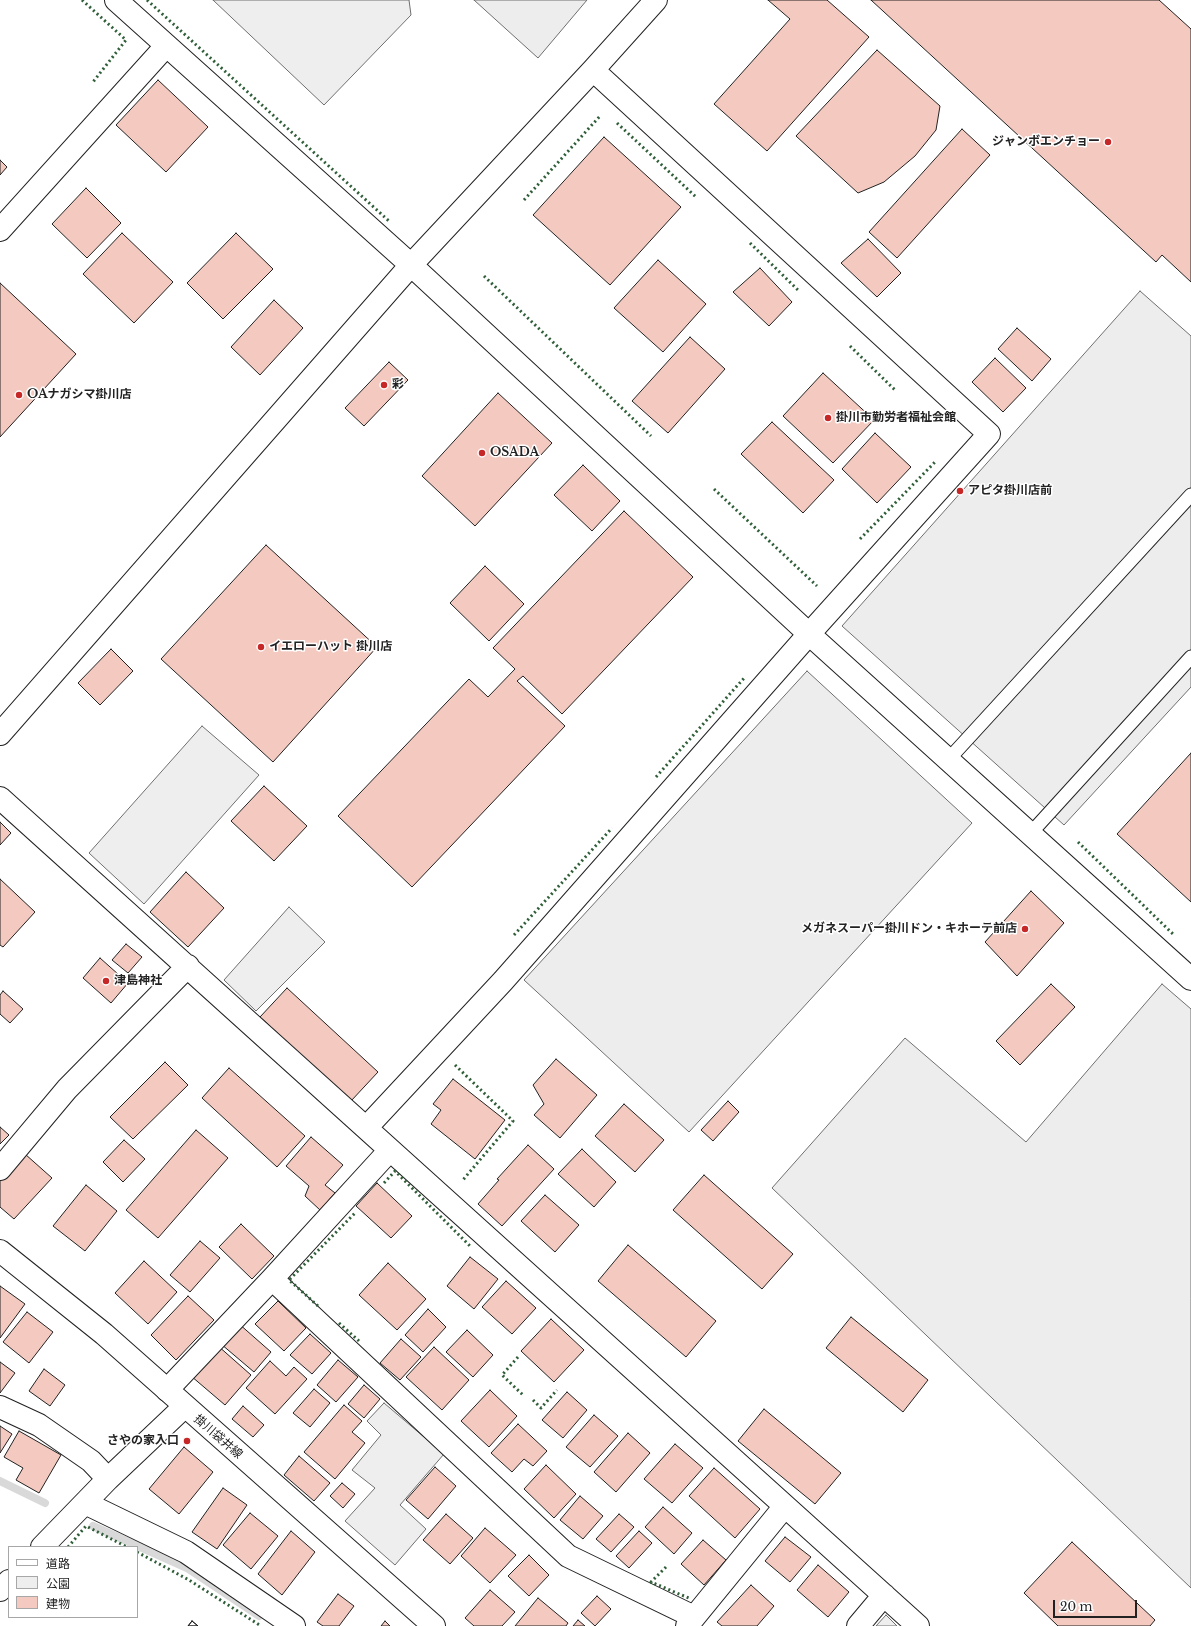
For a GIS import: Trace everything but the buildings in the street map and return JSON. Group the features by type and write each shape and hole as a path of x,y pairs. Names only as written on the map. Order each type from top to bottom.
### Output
{"street":[{"path":"116,0 411,265 809,634 1191,980"},
{"path":"0,734 411,265 593,70 656,0"},
{"path":"0,230 166,46"},
{"path":"366,1128 503,981 809,634 989,434 593,70"},
{"path":"0,798 918,1626"},
{"path":"0,1169 67,1089 188,966"},
{"path":"167,1390 272,1279 390,1150"},
{"name":"掛川袋井線","path":"0,1251 104,1334 184,1407 434,1626"},
{"path":"272,1279 568,1556 691,1622 785,1506"},
{"path":"0,1407 39,1425 91,1461 108,1479"},
{"path":"43,1546 108,1479 184,1407"},
{"path":"86,1503 186,1552 294,1626"},
{"path":"0,1590 8,1582"},
{"path":"858,1626 884,1595"}],"lane":[{"path":"948,760 1191,495"},
{"path":"1030,834 1191,657"}],"green space":[{"path":"213,0 409,0 411,15 324,105"},
{"path":"202,726 259,775 144,904 89,853"},
{"path":"289,907 325,942 256,1011 224,980"},
{"path":"384,1403 444,1454 400,1505 426,1529 395,1565 345,1521 375,1488 352,1470 381,1435 367,1421"},
{"path":"886,1615 897,1626 876,1626"}],"shaded area":[{"path":"474,0 587,0 538,58"},
{"path":"1140,291 1191,336 1191,687 1064,825 842,626"},
{"path":"807,671 972,823 689,1132 524,980"},
{"path":"1162,984 1191,1009 1191,1588 772,1188 905,1038 1026,1142"}],"waterway":[{"path":"0,1481 45,1503"},
{"path":"93,1526 138,1546"},
{"path":"138,1546 187,1568 259,1616"}],"hedge":[{"path":"82,0 126,40 93,82"},
{"path":"147,0 390,222"},
{"path":"524,200 600,116"},
{"path":"617,123 696,197"},
{"path":"750,243 800,292"},
{"path":"484,276 651,436"},
{"path":"850,346 895,390"},
{"path":"860,539 936,461"},
{"path":"714,489 817,586"},
{"path":"656,777 745,677"},
{"path":"514,935 612,828"},
{"path":"1078,842 1173,934"},
{"path":"455,1065 513,1121 462,1181"},
{"path":"384,1183 395,1171 471,1247"},
{"path":"318,1306 289,1280 355,1213"},
{"path":"339,1323 359,1341"},
{"path":"518,1357 502,1375 523,1395"},
{"path":"533,1400 541,1408 557,1390"},
{"path":"69,1546 86,1526 125,1546"},
{"path":"138,1553 189,1580 261,1626"},
{"path":"666,1567 651,1582 691,1599"}],"place":[{"name":"ジャンボエンチョー","path":"1108,142"},
{"name":"彩","path":"384,385"},
{"name":"OAナガシマ掛川店","path":"19,395"},
{"name":"掛川市勤労者福祉会館","path":"828,418"},
{"name":"OSADA","path":"482,453"},
{"name":"アピタ掛川店前","path":"960,491"},
{"name":"イエローハット 掛川店","path":"261,647"},
{"name":"メガネスーパー掛川ドン・キホーテ前店","path":"1025,929"},
{"name":"津島神社","path":"106,981"},
{"name":"さやの家入口","path":"187,1441"}]}
